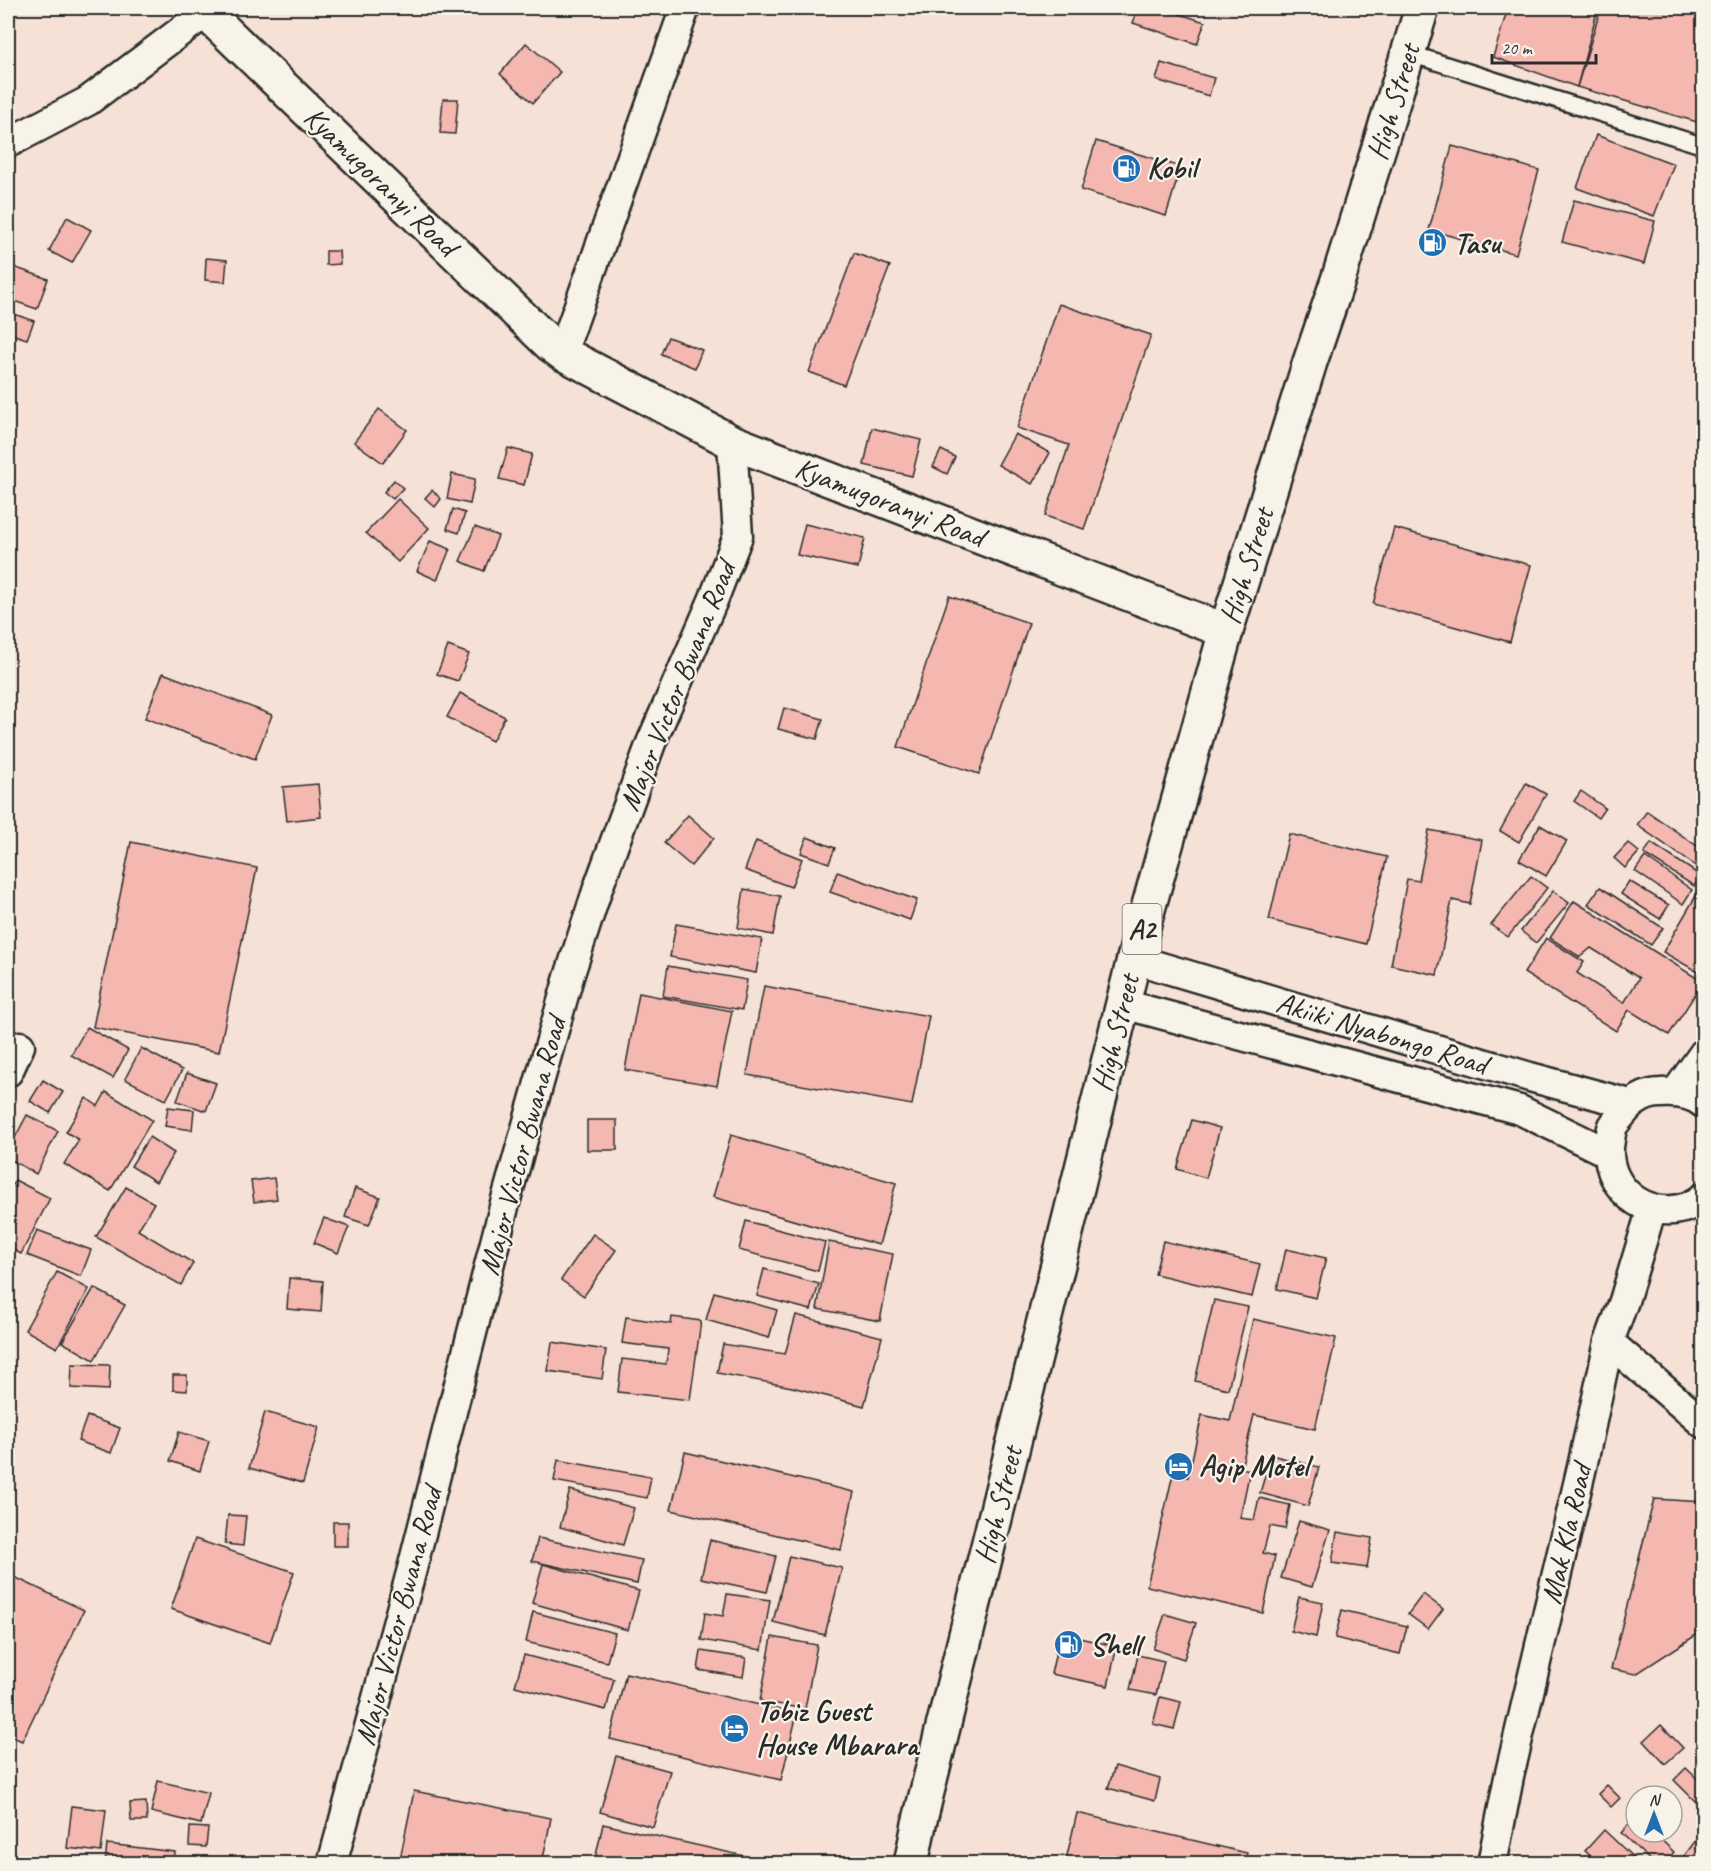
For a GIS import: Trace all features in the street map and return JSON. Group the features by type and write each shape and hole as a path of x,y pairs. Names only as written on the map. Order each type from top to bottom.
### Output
{"main road":[{"name":"High Street","path":"911,1863 1134,958 1226,631 1422,8"},
{"name":"Kyamugoranyi Road","path":"203,10 562,353 732,442 1226,631"}],"street":[{"path":"562,353 685,8"},
{"path":"8,143 88,102 203,10"},
{"name":"Major Victor Bwana Road","path":"332,1863 412,1569 505,1203 569,977 598,888 651,743 714,598 738,536 732,442"},
{"name":"Akiiki Nyabongo Road","path":"1134,958 1530,1077 1630,1104"},
{"name":"Akiiki Nyabongo Road","path":"1123,1004 1520,1110 1608,1153"},
{"path":"8,1072 20,1046"},
{"path":"1676,1092 1704,1053"},
{"path":"1704,1104 1676,1092 1652,1093 1630,1104 1613,1126 1608,1153 1610,1167 1616,1180 1637,1202 1652,1208 1668,1210 1684,1208 1704,1197"},
{"name":"Mak Kla Road","path":"1492,1863 1509,1777 1609,1342 1652,1208"},
{"path":"1609,1342 1704,1424"}],"lane":[{"path":"1408,53 1704,146"}],"building":[{"path":"1138,8 1161,8 1205,22 1197,44 1133,23"},
{"path":"1508,8 1598,8 1577,87 1493,57"},
{"path":"1601,8 1704,8 1704,124 1577,87"},
{"path":"526,43 560,72 533,103 500,74"},
{"path":"1161,63 1214,78 1209,96 1156,80"},
{"path":"443,99 458,99 455,134 440,133"},
{"path":"1596,135 1674,164 1654,216 1577,188"},
{"path":"1096,141 1181,167 1166,216 1081,190"},
{"path":"1452,146 1539,170 1516,254 1429,230"},
{"path":"1574,200 1655,221 1644,264 1562,242"},
{"path":"67,217 91,230 72,263 49,251"},
{"path":"326,251 339,251 340,264 326,265"},
{"path":"854,253 890,266 844,385 809,372"},
{"path":"206,258 227,260 225,282 205,280"},
{"path":"8,265 48,279 37,309 8,299"},
{"path":"1059,304 1151,335 1084,529 1045,516 1069,445 1017,428"},
{"path":"8,312 34,321 27,339 8,333"},
{"path":"668,337 702,350 695,368 661,354"},
{"path":"379,409 407,430 383,463 354,442"},
{"path":"872,428 921,440 912,476 864,465"},
{"path":"1015,434 1050,453 1032,484 998,465"},
{"path":"508,448 532,454 524,485 499,479"},
{"path":"941,450 955,457 947,474 933,467"},
{"path":"452,474 475,479 470,504 447,499"},
{"path":"394,480 403,488 393,499 384,492"},
{"path":"432,490 441,499 435,507 425,498"},
{"path":"398,499 429,528 398,562 366,533"},
{"path":"453,509 465,513 459,533 447,529"},
{"path":"805,524 865,538 858,568 797,555"},
{"path":"475,527 498,536 484,571 460,561"},
{"path":"1394,528 1531,565 1510,642 1373,604"},
{"path":"430,541 450,549 437,580 417,571"},
{"path":"949,596 1029,623 979,774 898,747"},
{"path":"448,646 469,654 458,681 437,674"},
{"path":"163,673 272,715 255,759 145,718"},
{"path":"460,693 505,717 492,741 447,717"},
{"path":"784,708 823,719 817,739 778,729"},
{"path":"1526,783 1546,794 1519,842 1500,831"},
{"path":"318,784 321,817 287,821 283,787"},
{"path":"1581,791 1605,808 1598,818 1574,801"},
{"path":"1647,811 1704,851 1703,871 1637,825"},
{"path":"688,815 714,838 691,866 664,843"},
{"path":"1540,825 1567,841 1546,876 1519,860"},
{"path":"1429,830 1482,840 1470,904 1452,900 1437,975 1391,965 1407,879 1419,881"},
{"path":"1289,834 1387,857 1366,944 1269,920"},
{"path":"807,837 835,848 829,863 801,853"},
{"path":"756,841 802,859 791,887 745,870"},
{"path":"131,842 257,868 219,1052 93,1027"},
{"path":"1628,843 1639,852 1625,868 1614,858"},
{"path":"1651,843 1701,876 1694,886 1644,854"},
{"path":"1645,857 1692,890 1683,904 1635,871"},
{"path":"837,872 917,900 910,920 830,892"},
{"path":"1531,876 1547,888 1508,937 1491,925"},
{"path":"1629,881 1669,905 1660,919 1621,894"},
{"path":"1704,882 1704,963 1698,972 1663,952"},
{"path":"1600,887 1663,928 1651,945 1588,904"},
{"path":"744,889 780,896 773,935 738,928"},
{"path":"1553,891 1569,903 1536,943 1521,931"},
{"path":"1574,901 1703,982 1669,1035 1629,1010 1616,1031 1524,973 1546,938 1584,962 1577,973 1624,1003 1639,978 1591,948 1580,957 1550,938"},
{"path":"676,924 762,939 756,973 670,957"},
{"path":"668,966 747,980 742,1010 663,996"},
{"path":"764,986 929,1016 912,1105 747,1075"},
{"path":"639,993 732,1011 717,1086 625,1070"},
{"path":"87,1027 128,1050 113,1078 71,1055"},
{"path":"141,1048 182,1070 166,1100 125,1079"},
{"path":"187,1073 216,1083 206,1111 177,1101"},
{"path":"43,1080 63,1092 50,1113 30,1101"},
{"path":"106,1092 152,1120 110,1191 64,1164 79,1140 66,1132 86,1098 98,1106"},
{"path":"168,1107 194,1110 192,1130 165,1126"},
{"path":"27,1115 58,1131 36,1174 8,1158 8,1151"},
{"path":"587,1120 617,1120 617,1150 587,1150"},
{"path":"1192,1120 1220,1128 1206,1178 1177,1169"},
{"path":"731,1135 896,1183 879,1245 713,1197"},
{"path":"149,1137 174,1153 156,1182 131,1166"},
{"path":"274,1178 277,1199 254,1202 251,1181"},
{"path":"15,1180 50,1198 21,1254 8,1247 8,1194"},
{"path":"126,1187 154,1203 138,1230 193,1263 181,1285 96,1237"},
{"path":"355,1188 380,1197 369,1225 345,1217"},
{"path":"324,1218 349,1227 338,1253 314,1243"},
{"path":"746,1221 825,1242 818,1271 739,1250"},
{"path":"37,1230 91,1250 81,1276 27,1255"},
{"path":"593,1234 616,1250 584,1296 561,1280"},
{"path":"1163,1241 1260,1264 1252,1297 1155,1274"},
{"path":"829,1242 893,1254 880,1321 817,1309"},
{"path":"1286,1249 1326,1258 1316,1298 1277,1289"},
{"path":"764,1269 819,1284 811,1310 757,1296"},
{"path":"57,1272 89,1289 57,1348 25,1330"},
{"path":"289,1278 323,1281 321,1312 287,1309"},
{"path":"94,1288 125,1305 94,1360 62,1342"},
{"path":"714,1292 777,1310 769,1338 706,1320"},
{"path":"1214,1300 1248,1307 1228,1389 1195,1381"},
{"path":"796,1315 882,1337 864,1406 792,1387 717,1373 723,1344 785,1354"},
{"path":"626,1317 671,1324 672,1317 701,1321 690,1400 618,1392 622,1359 666,1364 668,1349 622,1343"},
{"path":"1253,1319 1336,1338 1315,1429 1254,1415 1241,1468 1250,1470 1240,1518 1254,1520 1259,1498 1290,1505 1285,1529 1270,1526 1263,1553 1275,1556 1263,1613 1147,1586 1173,1474 1188,1477 1202,1415 1230,1421"},
{"path":"552,1342 606,1350 602,1379 548,1371"},
{"path":"72,1364 110,1365 109,1390 71,1388"},
{"path":"173,1375 187,1375 187,1391 173,1390"},
{"path":"265,1412 319,1427 303,1483 249,1468"},
{"path":"87,1416 120,1428 111,1453 78,1441"},
{"path":"179,1432 209,1441 200,1471 170,1461"},
{"path":"685,1452 854,1492 841,1550 671,1510"},
{"path":"1271,1455 1319,1467 1308,1506 1260,1493"},
{"path":"558,1460 651,1477 647,1498 554,1481"},
{"path":"570,1490 634,1508 623,1545 560,1527"},
{"path":"1654,1499 1704,1502 1704,1630 1636,1674 1611,1669"},
{"path":"228,1515 246,1516 243,1546 225,1544"},
{"path":"1299,1521 1330,1530 1312,1587 1281,1578"},
{"path":"333,1522 348,1522 348,1546 333,1546"},
{"path":"1337,1532 1372,1538 1367,1568 1332,1563"},
{"path":"538,1538 642,1560 637,1584 532,1561"},
{"path":"195,1539 294,1572 270,1643 171,1609"},
{"path":"710,1540 776,1556 767,1592 701,1578"},
{"path":"789,1556 842,1568 825,1635 773,1622"},
{"path":"543,1564 639,1591 628,1630 532,1603"},
{"path":"8,1574 84,1610 22,1741 8,1735"},
{"path":"727,1594 770,1600 762,1650 701,1640 705,1613 723,1616"},
{"path":"1423,1594 1443,1609 1428,1629 1408,1614"},
{"path":"1299,1597 1323,1602 1316,1637 1291,1631"},
{"path":"1342,1610 1407,1626 1400,1654 1335,1638"},
{"path":"533,1612 615,1633 607,1662 526,1642"},
{"path":"1165,1614 1196,1623 1184,1659 1153,1649"},
{"path":"1060,1634 1117,1646 1108,1686 1051,1674"},
{"path":"772,1637 817,1645 805,1709 760,1701"},
{"path":"701,1651 746,1658 743,1677 698,1670"},
{"path":"524,1655 614,1679 606,1710 515,1686"},
{"path":"1138,1655 1164,1661 1156,1695 1130,1690"},
{"path":"626,1673 797,1714 781,1780 610,1739"},
{"path":"1160,1697 1181,1702 1174,1729 1153,1724"},
{"path":"1661,1725 1683,1748 1665,1764 1644,1741"},
{"path":"616,1756 670,1771 653,1827 600,1812"},
{"path":"1115,1766 1160,1779 1155,1801 1108,1788"},
{"path":"1686,1768 1704,1785 1704,1797 1697,1803 1684,1790 1684,1784 1678,1784 1674,1780"},
{"path":"158,1781 209,1793 201,1824 151,1812"},
{"path":"1607,1785 1620,1798 1611,1807 1598,1794"},
{"path":"414,1791 551,1818 542,1864 399,1864"},
{"path":"146,1802 147,1821 131,1821 130,1803"},
{"path":"72,1806 106,1810 101,1852 67,1848"},
{"path":"1077,1813 1247,1853 1244,1864 1065,1864"},
{"path":"603,1824 762,1860 761,1864 594,1864"},
{"path":"190,1827 208,1828 206,1847 189,1846"},
{"path":"1604,1830 1640,1864 1600,1864 1585,1851"},
{"path":"1703,1831 1704,1864 1678,1864"},
{"path":"107,1844 175,1852 174,1864 105,1864"},
{"path":"1633,1844 1666,1844 1674,1852 1663,1864 1654,1864"},
{"path":"216,1860 216,1864 178,1864 178,1862"}],"place":[{"name":"Kobil","path":"1126,168"},
{"name":"Tasu","path":"1433,243"},
{"name":"Agip Motel","path":"1178,1466"},
{"name":"Shell","path":"1069,1645"},
{"name":"Tobiz Guest House Mbarara","path":"735,1728"}]}
